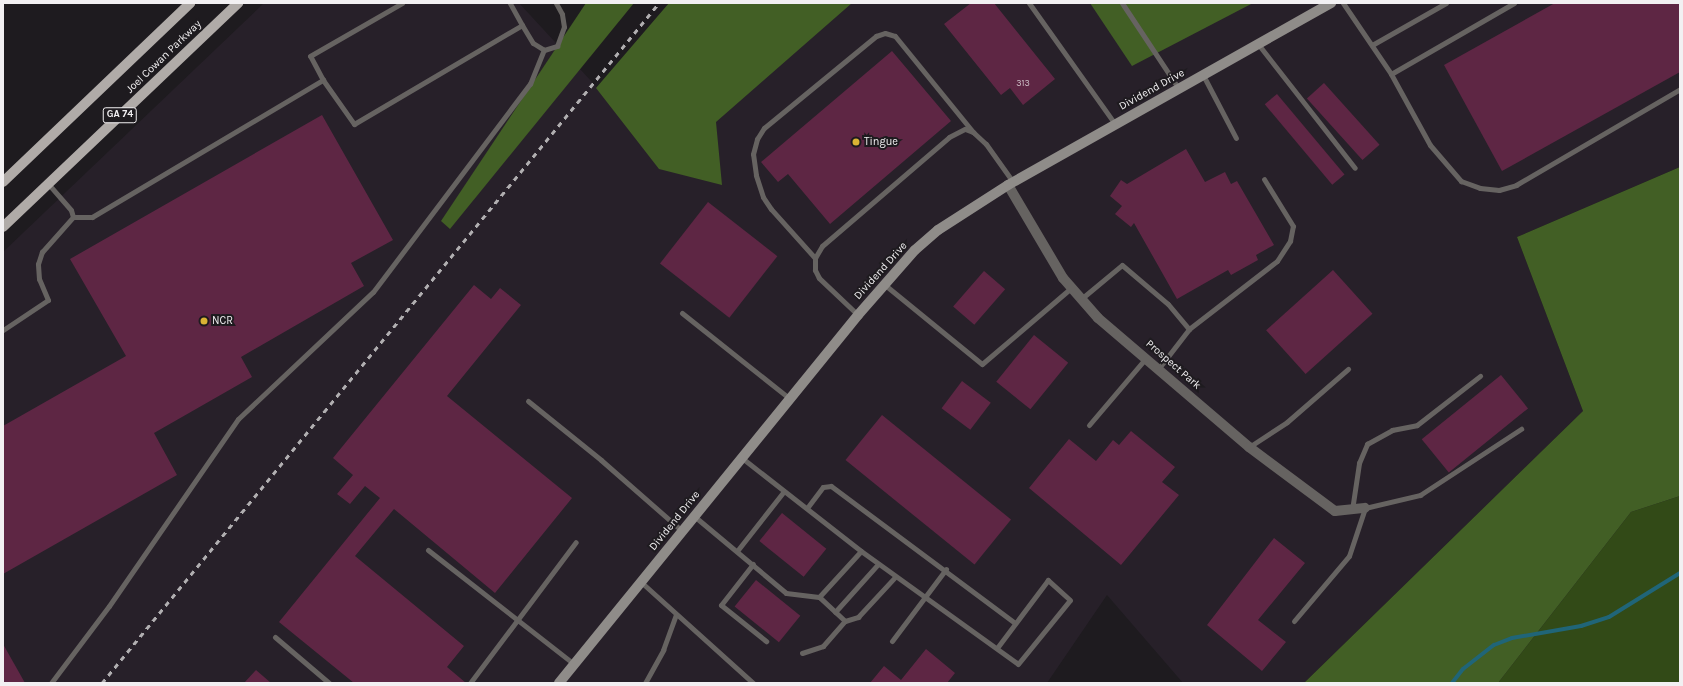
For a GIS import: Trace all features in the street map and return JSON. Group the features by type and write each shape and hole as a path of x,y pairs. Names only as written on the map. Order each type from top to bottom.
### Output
{"main road":[{"name":"Joel Cowan Parkway","path":"3,182 190,3"},
{"name":"Joel Cowan Parkway","path":"3,227 238,3"}],"street":[{"name":"Dividend Drive","path":"559,683 858,315 915,250 938,230 1011,184 1258,44 1318,6 1331,3"},
{"name":"Prospect Park","path":"1011,184 1071,288 1080,300 1249,447 1335,511 1365,508"}],"lane":[{"path":"402,3 310,56 323,80 354,124 522,25"},
{"path":"510,3 533,43 544,50 557,46 564,27 562,14 556,3"},
{"path":"1029,3 1116,124"},
{"path":"1122,3 1179,89"},
{"path":"1343,3 1391,74 1430,145 1447,167 1461,181 1480,188 1499,190 1516,185 1546,169 1680,89"},
{"path":"1372,45 1446,3"},
{"path":"1391,74 1514,3"},
{"path":"815,258 771,209 763,197 756,175 753,154 757,138 764,128 876,36 885,33 895,36 974,132 986,144 1011,184"},
{"path":"1258,44 1355,168"},
{"path":"51,683 109,606 238,419 373,292 530,84 544,50"},
{"path":"1203,75 1236,138"},
{"path":"3,330 48,300 39,279 38,264 42,252 73,217 92,217 323,80"},
{"path":"858,315 819,278 815,270 815,258 822,246 949,138 965,129 974,132"},
{"path":"1159,368 1189,329 1277,261 1290,241 1293,226 1264,179"},
{"path":"48,184 71,210 73,217"},
{"path":"1080,300 1122,265 1168,304 1189,329"},
{"path":"884,285 982,364 1071,288"},
{"path":"682,313 790,399"},
{"path":"1089,425 1146,358"},
{"path":"1249,447 1286,422 1348,369"},
{"path":"1352,510 1359,463 1367,444 1392,430 1417,425 1480,376"},
{"path":"528,401 601,460 682,531"},
{"path":"1294,620 1349,556 1365,508 1420,495 1521,429"},
{"path":"742,458 895,577 1018,664 1070,600 1048,580 997,648"},
{"path":"807,508 823,487 831,486 946,569 1015,623"},
{"path":"737,551 784,491"},
{"path":"694,516 786,592 819,597 845,621"},
{"path":"470,683 576,542"},
{"path":"428,550 574,664"},
{"path":"819,597 861,551"},
{"path":"753,564 721,606 766,641"},
{"path":"835,612 878,564"},
{"path":"892,640 923,597 946,569"},
{"path":"802,653 823,646 845,621 858,617 895,577"},
{"path":"641,582 753,683"},
{"path":"645,683 663,650 676,614"},
{"path":"276,637 329,683"}],"shaded area":[{"path":"264,3 519,3 666,162 824,3 1680,3 1680,167 1517,237 1583,411 1304,683 1183,683 1107,595 1047,683 3,683 3,252"}],"green space":[{"path":"586,3 634,3 450,229 441,221"},
{"path":"669,3 852,3 716,122 722,185 659,169 596,88"},
{"path":"1090,3 1253,3 1132,66"},
{"path":"1680,167 1680,496 1631,512 1498,683 1304,683 1583,411 1517,237"},
{"path":"1680,496 1680,683 1498,683 1631,512"}],"building":[{"path":"971,3 994,3 1055,79 1023,105 1010,88 1001,95 944,24"},
{"path":"1555,3 1680,3 1680,72 1502,171 1444,65"},
{"name":"Tingue","path":"892,51 951,121 830,224 788,174 778,182 761,162"},
{"path":"1324,83 1380,145 1362,160 1307,98"},
{"path":"1277,94 1344,174 1332,185 1265,104"},
{"name":"NCR","path":"322,115 393,240 351,263 364,286 241,357 252,377 154,433 177,475 3,574 3,426 126,356 70,259"},
{"path":"1186,149 1205,182 1225,172 1231,184 1237,181 1274,245 1256,255 1258,260 1231,275 1228,270 1177,299 1134,223 1131,227 1115,214 1122,206 1110,196 1121,180 1127,184"},
{"path":"708,202 777,256 729,318 660,263"},
{"path":"1333,270 1372,314 1306,374 1266,330"},
{"path":"984,271 1005,289 974,325 953,306"},
{"path":"474,285 491,299 500,288 521,305 447,396 572,498 495,593 394,509 355,556 464,646 447,667 466,683 354,683 279,622 380,498 365,486 350,504 337,494 353,475 333,458"},
{"path":"1034,335 1068,363 1030,409 996,382"},
{"path":"1501,375 1528,408 1449,473 1422,439"},
{"path":"962,381 991,403 970,430 942,408"},
{"path":"882,415 1011,519 975,565 845,460"},
{"path":"1131,431 1175,467 1162,482 1179,495 1121,565 1029,488 1069,439 1096,461 1113,440 1119,445"},
{"path":"782,513 826,549 804,577 759,541"},
{"path":"1274,538 1305,563 1258,620 1286,642 1262,671 1207,625"},
{"path":"756,580 800,616 779,642 735,606"},
{"path":"3,644 25,683 3,683"},
{"path":"926,649 955,673 947,683 870,683 884,666 901,680"},
{"path":"256,670 271,683 244,683"}],"waterway":[{"path":"1452,683 1463,669 1494,645 1512,638 1581,626 1609,617 1680,573"}],"railway":[{"path":"102,683 659,3"}],"place":[{"name":"Tingue","path":"856,142"},
{"name":"NCR","path":"204,321"}]}
